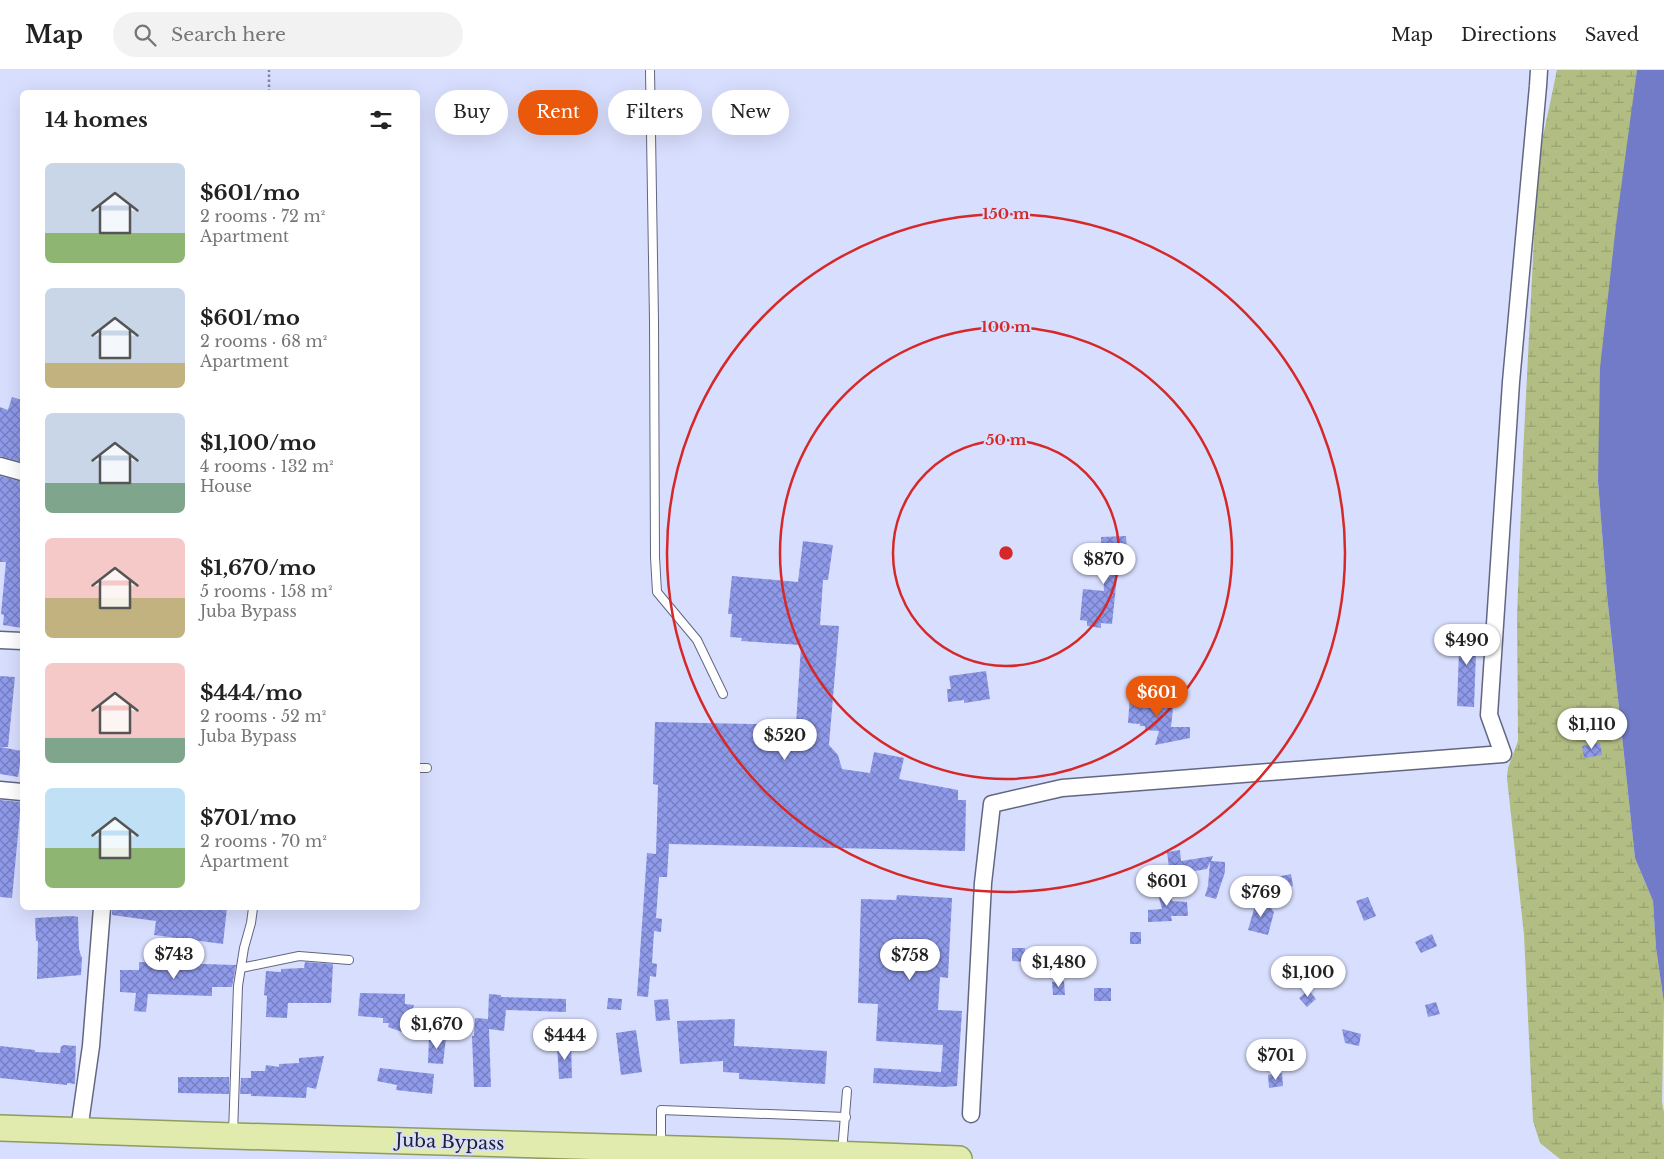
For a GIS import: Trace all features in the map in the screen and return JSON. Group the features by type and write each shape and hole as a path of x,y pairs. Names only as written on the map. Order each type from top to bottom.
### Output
{"main road":[{"name":"Juba Bypass","path":"0,1128 661,1149 780,1155 842,1154 959,1159"}],"street":[{"path":"971,1114 983,883 992,804 1062,788 1503,754 1489,714 1511,382 1538,70"},
{"path":"0,466 20,471"},
{"path":"0,640 20,641"},
{"path":"0,790 20,792"},
{"path":"79,1130 92,1046 102,910"}],"lane":[{"path":"650,70 655,556 657,592 697,640 723,694"},
{"path":"420,768 427,768"},
{"path":"233,1136 238,986 253,910"},
{"path":"241,968 300,956 350,960"},
{"path":"842,1154 847,1091"},
{"path":"661,1149 661,1110 846,1117"}],"path":[{"path":"269,70 269,90"}],"green space":[{"path":"1557,70 1637,70 1598,481 1607,595 1635,858 1653,901 1656,948 1664,1003 1662,1102 1664,1112 1664,1159 1560,1159 1540,1143 1533,1121 1524,935 1507,778 1508,768 1518,741 1517,617 1538,160"}],"water":[{"path":"1637,70 1664,70 1664,1003 1656,948 1653,901 1635,858 1607,595 1598,481 1600,368 1616,225"}],"building":[{"path":"12,397 20,399 20,461 0,456 0,407 8,410"},
{"path":"0,476 20,481 20,628 3,625 4,615 1,614 6,562 0,562"},
{"path":"1126,536 1127,552 1124,552 1125,561 1118,562 1118,566 1115,566 1117,577 1112,624 1101,623 1101,628 1087,626 1087,621 1080,620 1083,589 1104,591 1101,537"},
{"path":"803,541 833,545 828,580 823,580 820,625 839,626 829,745 838,755 842,769 870,773 874,752 904,758 899,779 958,790 958,800 966,800 965,851 669,844 667,877 659,877 656,918 662,919 661,932 654,931 652,963 657,964 656,977 650,976 648,997 637,996 647,853 656,854 658,785 653,784 655,722 796,725 801,645 741,641 742,638 730,637 732,614 728,614 732,576 798,582"},
{"path":"1460,624 1477,625 1474,707 1457,706"},
{"path":"986,671 990,699 964,703 964,700 948,702 947,689 951,689 949,676"},
{"path":"0,676 15,677 8,747 0,747"},
{"path":"1130,695 1174,698 1171,727 1190,727 1190,738 1155,745 1159,731 1145,730 1145,726 1128,723"},
{"path":"1600,743 1602,755 1584,758 1582,746"},
{"path":"0,747 20,751 18,777 0,774"},
{"path":"0,800 20,802 12,898 0,897"},
{"path":"1180,850 1181,861 1213,856 1211,861 1225,862 1225,872 1216,899 1205,896 1208,886 1210,862 1207,869 1170,875 1167,852"},
{"path":"1291,874 1293,886 1279,889 1277,877"},
{"path":"1169,883 1172,901 1187,902 1188,916 1171,916 1172,921 1148,922 1148,910 1162,909 1156,886"},
{"path":"897,895 952,898 948,978 940,977 938,1010 962,1011 957,1086 873,1083 874,1068 941,1072 943,1045 876,1041 878,1004 858,1003 861,899 896,900"},
{"path":"1368,897 1376,916 1364,921 1356,901"},
{"path":"1260,898 1274,912 1268,935 1248,930 1256,902"},
{"path":"112,910 227,910 223,944 154,935 156,921 112,915"},
{"path":"78,917 79,949 82,957 81,975 37,979 38,941 36,941 35,918"},
{"path":"1130,932 1141,932 1141,944 1130,944"},
{"path":"1432,934 1437,946 1421,953 1415,942"},
{"path":"1012,948 1025,948 1024,962 1012,961"},
{"path":"139,962 236,965 232,987 212,987 212,996 148,994 146,1012 134,1011 136,993 120,992 120,970 139,970"},
{"path":"305,962 333,964 331,1003 288,1003 287,1018 266,1017 267,996 264,995 266,971 281,972 281,969 304,968"},
{"path":"1064,981 1065,995 1053,995 1052,982"},
{"path":"1094,988 1111,988 1111,1001 1094,1001"},
{"path":"1309,990 1316,999 1307,1007 1299,998"},
{"path":"360,993 405,994 405,1004 414,1005 405,1033 388,1027 389,1023 383,1023 383,1018 358,1016"},
{"path":"489,994 501,995 501,997 566,999 566,1012 506,1010 504,1031 489,1029 491,1087 474,1087 472,1036 474,1036 475,1018 488,1019"},
{"path":"608,998 622,999 621,1010 607,1009"},
{"path":"668,999 670,1020 656,1021 654,1000"},
{"path":"1436,1002 1440,1014 1428,1017 1425,1005"},
{"path":"735,1019 734,1046 827,1051 825,1084 739,1079 739,1073 723,1072 723,1061 680,1064 677,1021"},
{"path":"1342,1029 1361,1034 1359,1046 1345,1043"},
{"path":"636,1030 642,1072 621,1075 616,1033"},
{"path":"429,1037 446,1038 443,1064 428,1063"},
{"path":"571,1043 572,1078 559,1079 557,1044"},
{"path":"0,1046 35,1050 35,1052 60,1053 61,1046 76,1046 75,1084 67,1083 67,1085 0,1078"},
{"path":"324,1056 316,1089 307,1087 306,1098 240,1094 241,1078 251,1078 251,1071 265,1071 266,1065 279,1067 279,1064 299,1063 299,1058"},
{"path":"380,1068 434,1074 432,1094 396,1090 397,1085 377,1081"},
{"path":"1282,1073 1283,1086 1269,1088 1268,1075"},
{"path":"178,1077 229,1077 229,1094 178,1093"}]}
